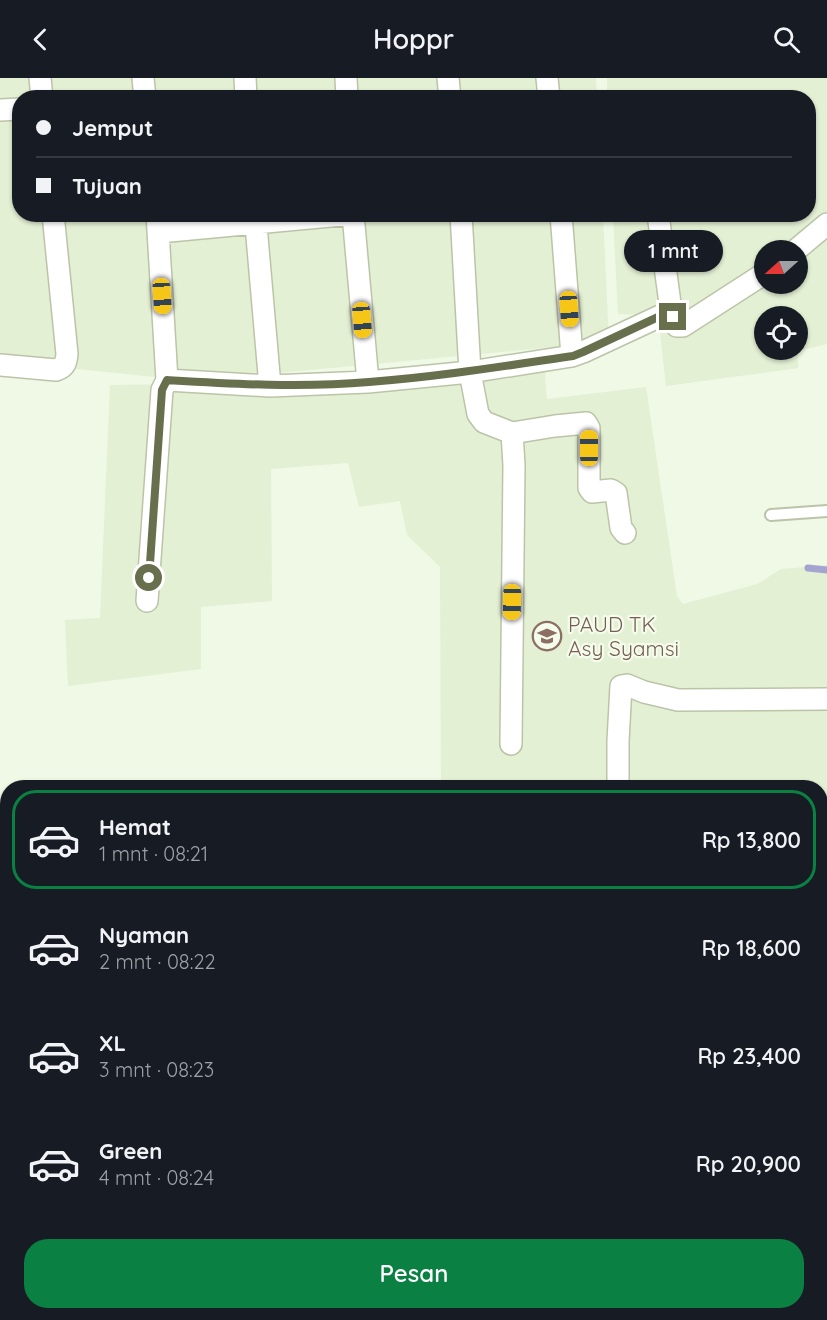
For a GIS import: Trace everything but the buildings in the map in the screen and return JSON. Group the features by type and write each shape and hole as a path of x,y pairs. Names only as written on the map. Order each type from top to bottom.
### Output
{"street":[{"path":"0,365 56,370 66,364 67,354 54,222"},
{"path":"147,601 162,390 166,384 158,223 182,222"},
{"path":"255,222 270,386"},
{"path":"353,222 368,382"},
{"path":"461,222 470,372 478,414 484,422 512,433 586,423 589,428 590,488 592,492 611,490 616,493 621,528 625,533"},
{"path":"562,222 573,356"},
{"path":"659,222 676,327 683,326 754,280"},
{"path":"808,240 827,224"},
{"path":"166,384 270,386 368,382 470,372 573,356 673,317"},
{"path":"511,744 514,465 512,433"},
{"path":"618,780 621,686 627,685 644,692 678,700 827,699"}],"lane":[{"path":"771,515 827,512"}],"shaded area":[{"path":"0,78 596,78 597,90 12,90 12,222 603,222 609,342 193,381 0,361"},
{"path":"607,78 827,78 827,344 808,349 808,306 754,306 754,360 798,360 798,368 666,386 658,316 618,314 613,222 816,222 816,90 607,90"},
{"path":"544,360 547,399 646,387 677,596 683,604 757,584 781,569 827,565 827,780 441,780 440,567 407,535 400,501 359,507 348,463 271,469 272,601 201,607 201,669 68,686 65,620 100,618 110,385 269,383"}],"waterway":[{"path":"808,568 827,570"}],"place":[{"name":"PAUD TK Asy Syamsi","path":"547,636"}],"route":[{"path":"149,578 162,390 167,380 270,386 368,382 470,372 573,356 671,311 673,317"}]}
